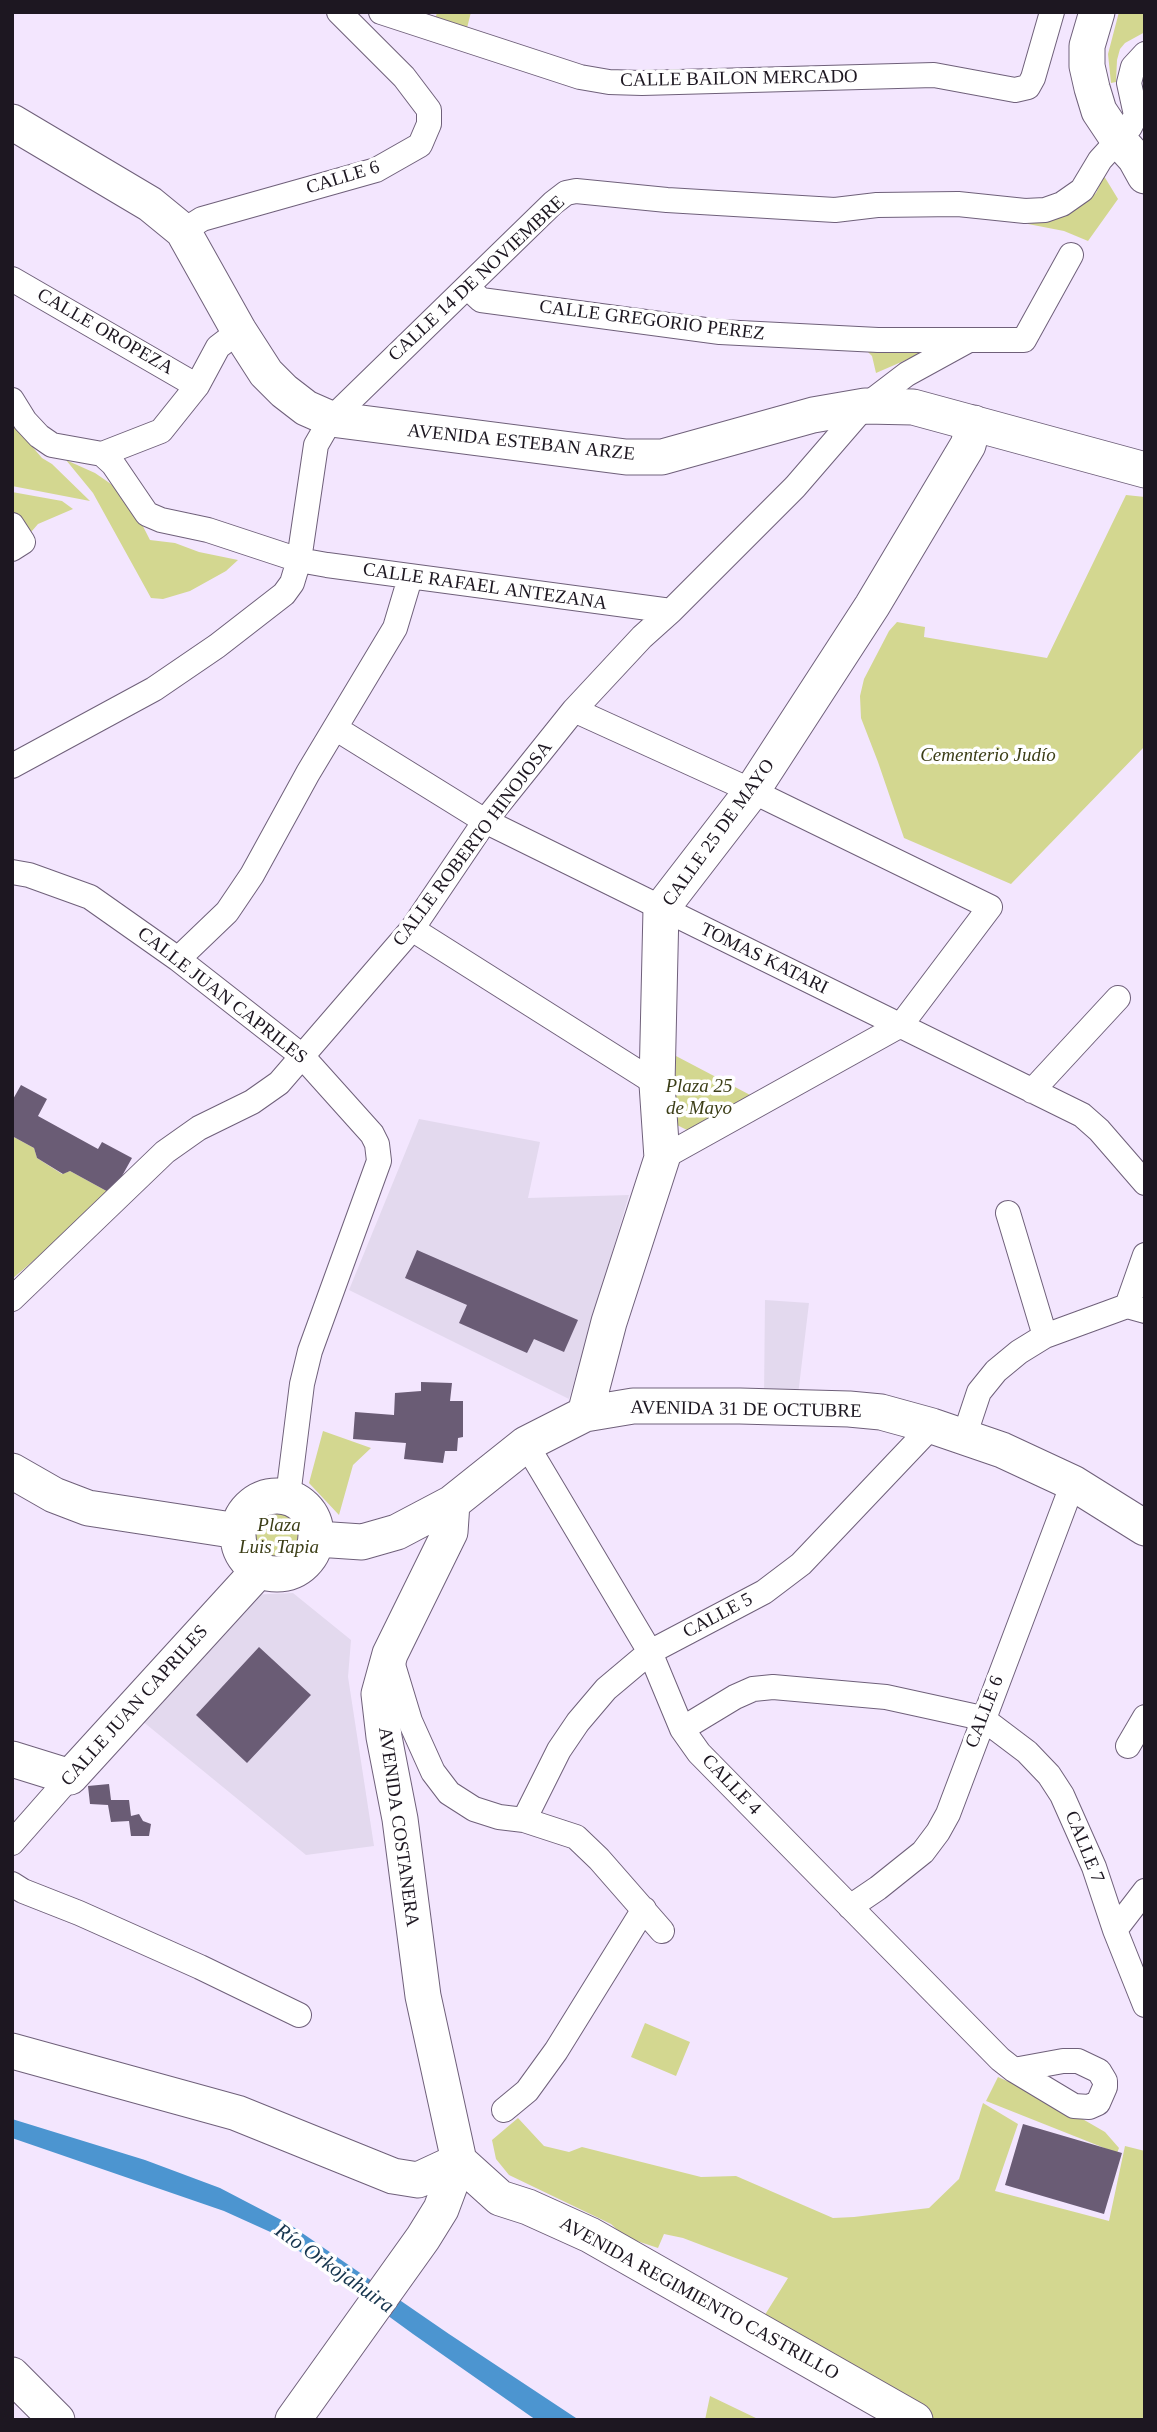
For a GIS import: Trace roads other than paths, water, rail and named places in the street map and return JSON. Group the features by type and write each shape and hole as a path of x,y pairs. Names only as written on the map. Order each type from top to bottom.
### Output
{"main road":[{"path":"1097,12 1087,46 1087,66 1099,111 1117,138 1135,158 1145,176"},
{"name":"AVENIDA ESTEBAN ARZE","path":"12,122 150,204 183,231 239,331 266,373 306,408 331,419 626,457 662,457 813,415 865,406 913,407 1145,470"},
{"name":"CALLE 25 DE MAYO","path":"585,1414 610,1322 662,1158 657,1084 661,909 752,791 872,606 968,444 974,423"},
{"name":"AVENIDA 31 DE OCTUBRE","path":"317,1539 362,1542 397,1532 452,1503 526,1444 585,1414 633,1406 849,1409 881,1412 1002,1450 1073,1483 1145,1528"},
{"path":"12,1471 54,1495 88,1508 237,1531"},
{"path":"275,1495 288,1496 310,1512 316,1525 317,1539 312,1553 303,1565 290,1572 274,1574 259,1570 247,1561 239,1547 237,1531 241,1518 261,1499 275,1495"},
{"name":"AVENIDA COSTANERA","path":"452,1503 450,1532 390,1654 379,1693 384,1737 400,1819 423,1996 459,2161"},
{"name":"CALLE JUAN CAPRILES","path":"70,1777 259,1570"},
{"path":"12,1759 70,1777"},
{"path":"12,2051 237,2113 393,2176 418,2180 459,2161"},
{"path":"293,2420 421,2241 441,2209 459,2161"},
{"name":"AVENIDA REGIMIENTO CASTRILLO","path":"459,2161 500,2198 528,2207 590,2235 915,2420"},
{"path":"393,2176 420,2196 426,2213 421,2241"},
{"path":"421,2241 444,2221 474,2206 500,2198"},
{"path":"12,2375 57,2420"}],"street":[{"name":"CALLE 6","path":"183,231 202,219 376,170 420,145 429,124 429,110 404,77 339,12"},
{"name":"CALLE BAILON MERCADO","path":"381,12 580,77 609,82 934,75 1015,90 1028,87 1033,78 1052,12"},
{"name":"CALLE 14 DE NOVIEMBRE","path":"14,759 154,689 217,646 284,594 292,583 299,560 316,445 331,419 553,202 566,193 576,191 667,200 835,210 877,205 958,204 1025,211 1045,209 1062,204 1082,190 1100,160 1117,138 1130,127 1136,116 1129,83 1133,67 1145,54"},
{"name":"CALLE ROBERTO HINOJOSA","path":"12,1299 166,1152 200,1128 279,1083 412,929 485,821 574,710 642,637 795,487 865,406 907,374 969,340 1024,340 1071,256"},
{"name":"CALLE OROPEZA","path":"12,279 197,386"},
{"name":"CALLE GREGORIO PEREZ","path":"467,287 481,300 720,332 878,340 969,340"},
{"path":"12,400 25,421 52,445 102,454 161,431 197,386 218,346 239,331"},
{"name":"CALLE RAFAEL ANTEZANA","path":"102,454 113,464 147,514 161,520 208,530 299,560 410,578 671,611"},
{"path":"178,959 227,912 252,875 395,628 410,578"},
{"path":"574,710 752,791 990,907 901,1025 662,1158"},
{"name":"TOMAS KATARI","path":"335,728 485,821 1082,1115 1099,1130 1145,1182"},
{"name":"CALLE JUAN CAPRILES","path":"12,872 29,875 90,897 178,959 302,1056 372,1134 377,1144 379,1161 310,1351 302,1384 288,1496"},
{"path":"412,929 657,1084"},
{"path":"1032,1091 1118,998"},
{"path":"1009,1213 1045,1336"},
{"path":"964,1437 979,1392 996,1371 1019,1352 1045,1336 1136,1308 1145,1255"},
{"name":"CALLE 5","path":"524,1820 559,1750 606,1689 650,1652 764,1592 801,1564 932,1426"},
{"name":"CALLE 4","path":"526,1444 595,1564 650,1652 682,1729 699,1753 1000,2059 1014,2070"},
{"name":"CALLE 6","path":"850,1907 923,1852 948,1814 982,1717 1073,1483"},
{"path":"390,1654 410,1721 433,1772 449,1793 474,1809 499,1817 524,1820 576,1837 662,1931"},
{"path":"682,1729 735,1697 753,1689 773,1688 886,1697 982,1717"},
{"name":"CALLE 7","path":"982,1717 1027,1752 1049,1775 1062,1795 1094,1867 1115,1930 1145,2005"},
{"path":"1128,1746 1145,1717"},
{"name":"CALLE JUAN CAPRILES","path":"12,1843 70,1777"},
{"path":"12,1884 200,1967 299,2015"},
{"path":"1115,1930 1145,1891"},
{"path":"504,2110 527,2091 556,2051 644,1909"}],"water":[{"name":"Río Orkojahuira","path":"12,2119 145,2160 220,2188 289,2224 579,2420 536,2420 277,2235 224,2211 12,2138"}],"park label":[{"name":"Cementerio Judío","path":"988,756"},
{"name":"Plaza 25 de Mayo","path":"699,1098"},
{"name":"Plaza Luis Tapia","path":"279,1537"}]}
